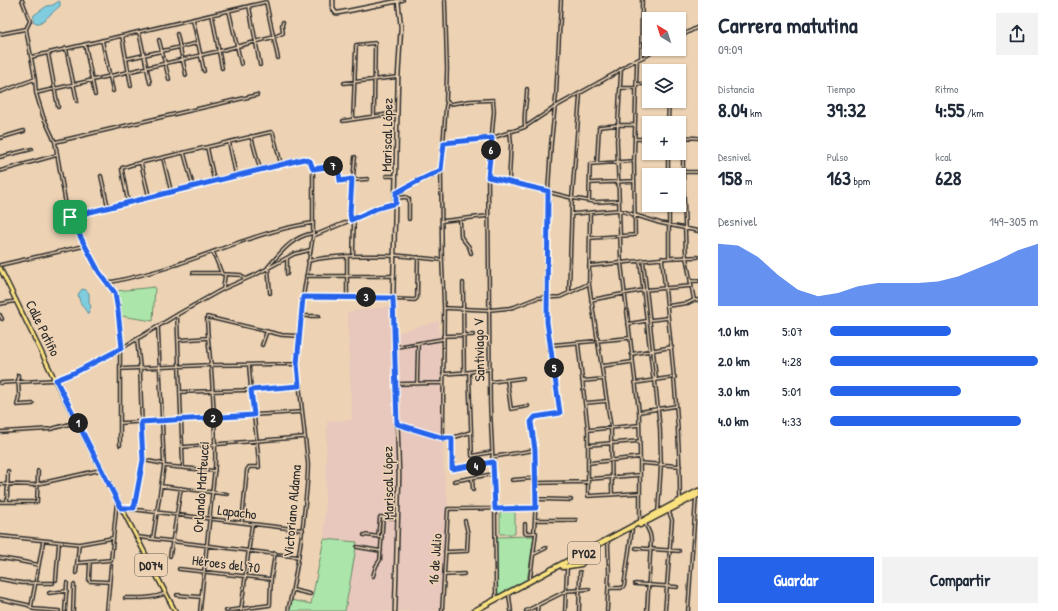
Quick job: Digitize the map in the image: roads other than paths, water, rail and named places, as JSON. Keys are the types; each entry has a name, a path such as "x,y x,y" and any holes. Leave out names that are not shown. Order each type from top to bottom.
{"highway":[{"name":"PY02","path":"480,611 565,567 581,556 698,491"},
{"name":"PY02","path":"474,611 530,581 608,543 697,495"}],"main road":[{"name":"Calle Patiño","path":"0,267 77,422 175,611"}],"street":[{"path":"22,0 30,21 26,28 36,93 43,116 55,144 65,205 84,246 116,297 121,349 120,445"},
{"path":"333,0 333,9 336,13 403,0"},
{"path":"443,438 444,308 441,170 447,103 445,99 447,69 445,0"},
{"path":"530,581 536,533 534,533 536,508 535,450 531,425 535,417 560,413 547,326 546,298 548,191 555,107 561,0"},
{"path":"640,58 642,0"},
{"name":"Mariscal López","path":"396,611 399,475 393,298 397,176 398,77 401,28 398,1"},
{"path":"31,57 266,2 278,58"},
{"path":"248,6 260,65"},
{"path":"229,11 241,64"},
{"path":"212,15 222,68"},
{"path":"193,20 204,71"},
{"path":"36,93 274,37 283,33 283,22"},
{"path":"686,33 698,27"},
{"path":"0,34 26,28"},
{"path":"139,32 150,83"},
{"path":"177,34 186,75"},
{"path":"122,36 131,86"},
{"path":"102,40 113,91"},
{"path":"159,40 169,79"},
{"path":"126,59 198,43"},
{"path":"353,119 356,45 375,43 374,116"},
{"path":"85,44 95,96"},
{"path":"66,48 77,102"},
{"path":"48,53 58,107"},
{"path":"444,143 492,138 525,127 555,107 644,56"},
{"path":"590,238 635,235 634,161 636,60"},
{"path":"621,70 618,125 618,200 624,294 639,412 640,523"},
{"path":"344,83 398,77"},
{"path":"0,92 35,79"},
{"path":"636,84 642,84"},
{"path":"620,88 635,88"},
{"path":"525,127 524,121 527,89"},
{"path":"569,292 572,198 580,94"},
{"path":"55,144 56,142 257,95"},
{"name":"Santiviago V","path":"447,103 493,100 494,119 488,177 490,382 495,509 496,599"},
{"path":"342,121 398,113"},
{"path":"597,163 599,127 635,125"},
{"path":"0,138 24,131"},
{"path":"509,182 511,143 510,131"},
{"path":"128,202 122,168 141,163 269,132 273,133 281,164"},
{"path":"492,132 499,135"},
{"path":"251,136 260,169"},
{"path":"686,137 698,138"},
{"path":"635,139 642,139"},
{"path":"229,142 236,175"},
{"path":"207,147 214,180"},
{"path":"0,157 32,149"},
{"path":"184,153 193,186"},
{"path":"0,171 57,155"},
{"path":"351,220 352,179 355,157"},
{"path":"162,158 171,191"},
{"path":"70,217 214,180 304,159 310,161 313,169 333,166 339,174 340,181 368,179"},
{"path":"589,201 590,164 634,161"},
{"path":"141,163 149,197"},
{"name":"Victoriano Aldama","path":"288,611 303,530 308,480 308,464 301,412 297,364 303,297 313,234 313,169"},
{"path":"396,193 441,170"},
{"path":"686,172 698,172"},
{"path":"101,176 108,207"},
{"path":"386,176 397,176"},
{"path":"488,177 572,198 589,201 618,200"},
{"path":"590,183 634,181"},
{"path":"396,198 406,197 409,199 409,219"},
{"path":"270,293 268,268 288,244 308,234 313,234 378,208 396,203"},
{"path":"572,214 590,214 619,210 635,216 698,231"},
{"path":"668,212 669,258"},
{"path":"684,212 686,257 694,300"},
{"path":"590,214 589,284 611,428 612,494"},
{"path":"442,221 489,216"},
{"path":"353,256 354,218"},
{"path":"460,220 461,237 469,247 471,253"},
{"path":"107,283 174,266 271,231 313,222"},
{"path":"0,267 84,246"},
{"path":"0,383 56,380 76,372 137,340 223,289 257,274 294,254 310,250"},
{"path":"212,252 221,273"},
{"path":"308,261 319,258 347,256 418,257 442,260"},
{"path":"347,256 347,297"},
{"path":"303,297 393,298 415,300 418,298 418,257"},
{"path":"589,266 662,258 698,257"},
{"path":"287,258 287,274"},
{"path":"662,258 672,347 678,422 680,501"},
{"path":"642,260 648,321 656,377 661,465 658,513"},
{"path":"193,273 241,275 244,279"},
{"path":"223,289 225,274"},
{"path":"306,276 394,276"},
{"path":"690,281 698,281"},
{"path":"463,283 464,373"},
{"path":"444,308 489,310 514,307 534,299 560,298 569,292 589,284"},
{"path":"591,300 645,290 691,286"},
{"path":"0,304 17,300"},
{"path":"667,306 698,300"},
{"path":"0,315 2,319"},
{"path":"177,315 183,468"},
{"path":"301,316 319,316"},
{"name":"Orlando Matteucci","path":"200,611 215,471 216,444 207,338 208,317 267,332"},
{"path":"628,324 668,318"},
{"path":"153,538 164,465 158,327"},
{"path":"262,345 267,332 299,336"},
{"path":"443,336 473,335"},
{"path":"178,340 207,338"},
{"path":"551,346 629,338"},
{"path":"394,347 443,339"},
{"path":"134,508 143,460 140,368 137,340"},
{"path":"417,384 418,343"},
{"path":"578,343 588,430 588,496 640,492"},
{"path":"631,354 672,347"},
{"path":"602,366 632,362"},
{"path":"120,369 210,365 297,364"},
{"path":"242,522 247,470 249,467 259,467 258,442 249,365"},
{"path":"443,374 464,373 490,369"},
{"path":"469,372 472,456 492,452"},
{"path":"18,375 19,396 17,406 33,404"},
{"path":"635,383 674,377"},
{"path":"490,382 523,378"},
{"path":"582,381 604,379"},
{"path":"507,380 511,409 528,406"},
{"path":"396,384 443,383"},
{"path":"180,392 251,390 299,386"},
{"path":"585,402 607,401"},
{"path":"639,412 676,406"},
{"path":"120,423 301,412"},
{"path":"0,432 56,429 77,422"},
{"path":"397,424 443,438 452,438 471,432"},
{"path":"588,430 639,425"},
{"path":"183,447 304,437"},
{"path":"452,438 452,469 493,462"},
{"path":"588,446 640,441"},
{"path":"492,457 535,450"},
{"path":"588,463 640,458"},
{"path":"143,460 183,468 215,471"},
{"path":"640,463 680,466"},
{"path":"0,484 33,485 102,469"},
{"path":"7,502 8,471"},
{"path":"0,502 38,502 38,471"},
{"path":"454,481 494,474"},
{"path":"588,479 640,475"},
{"path":"472,478 473,490"},
{"path":"512,480 535,478"},
{"path":"536,483 588,482"},
{"path":"161,486 227,494"},
{"path":"170,556 181,488"},
{"path":"688,611 697,495"},
{"path":"77,563 111,560 117,499"},
{"path":"536,499 571,500"},
{"name":"Lapacho","path":"121,508 134,508 303,530"},
{"path":"495,509 536,508"},
{"name":"16 de Julio","path":"442,611 448,509 495,509"},
{"path":"665,611 672,520 671,515 667,511"},
{"path":"383,517 399,518"},
{"path":"378,537 380,518 383,517"},
{"path":"374,576 376,566 380,560 383,517"},
{"path":"535,520 576,520"},
{"path":"445,552 467,551 468,534 466,521"},
{"path":"645,523 650,534 651,549 647,611"},
{"path":"241,610 252,524"},
{"path":"525,524 525,533 534,533"},
{"path":"608,588 621,588 624,586 632,530"},
{"path":"364,535 382,537"},
{"path":"0,536 79,544 113,538"},
{"path":"136,537 173,540 298,557"},
{"path":"43,541 31,607 32,610 59,611"},
{"path":"56,580 59,542"},
{"path":"607,611 609,572 608,543"},
{"path":"76,572 79,544"},
{"path":"358,547 381,551"},
{"path":"534,554 546,548"},
{"path":"636,548 679,551"},
{"path":"226,611 270,605 270,580 275,553"},
{"path":"0,558 39,565"},
{"path":"90,562 89,581 109,582"},
{"path":"107,611 111,565"},
{"path":"565,567 565,611"},
{"name":"Héroes del 70","path":"179,568 270,580"},
{"path":"579,611 580,572"},
{"path":"444,576 464,574"},
{"path":"0,579 22,583 53,584"},
{"path":"65,611 67,583"},
{"path":"635,584 677,587"},
{"path":"74,585 74,611"},
{"path":"526,611 566,592 589,589"},
{"path":"293,590 310,594"},
{"path":"49,593 67,591"},
{"path":"125,598 150,598 166,593"},
{"path":"177,595 202,597"},
{"path":"510,595 511,611"},
{"path":"0,599 31,607"},
{"path":"537,611 538,605"}],"water":[{"path":"59,1 60,6 41,22 36,23 33,21 34,15 47,6 53,5"},
{"path":"82,289 89,293 89,303 91,306 88,314 80,302 78,295"}]}
